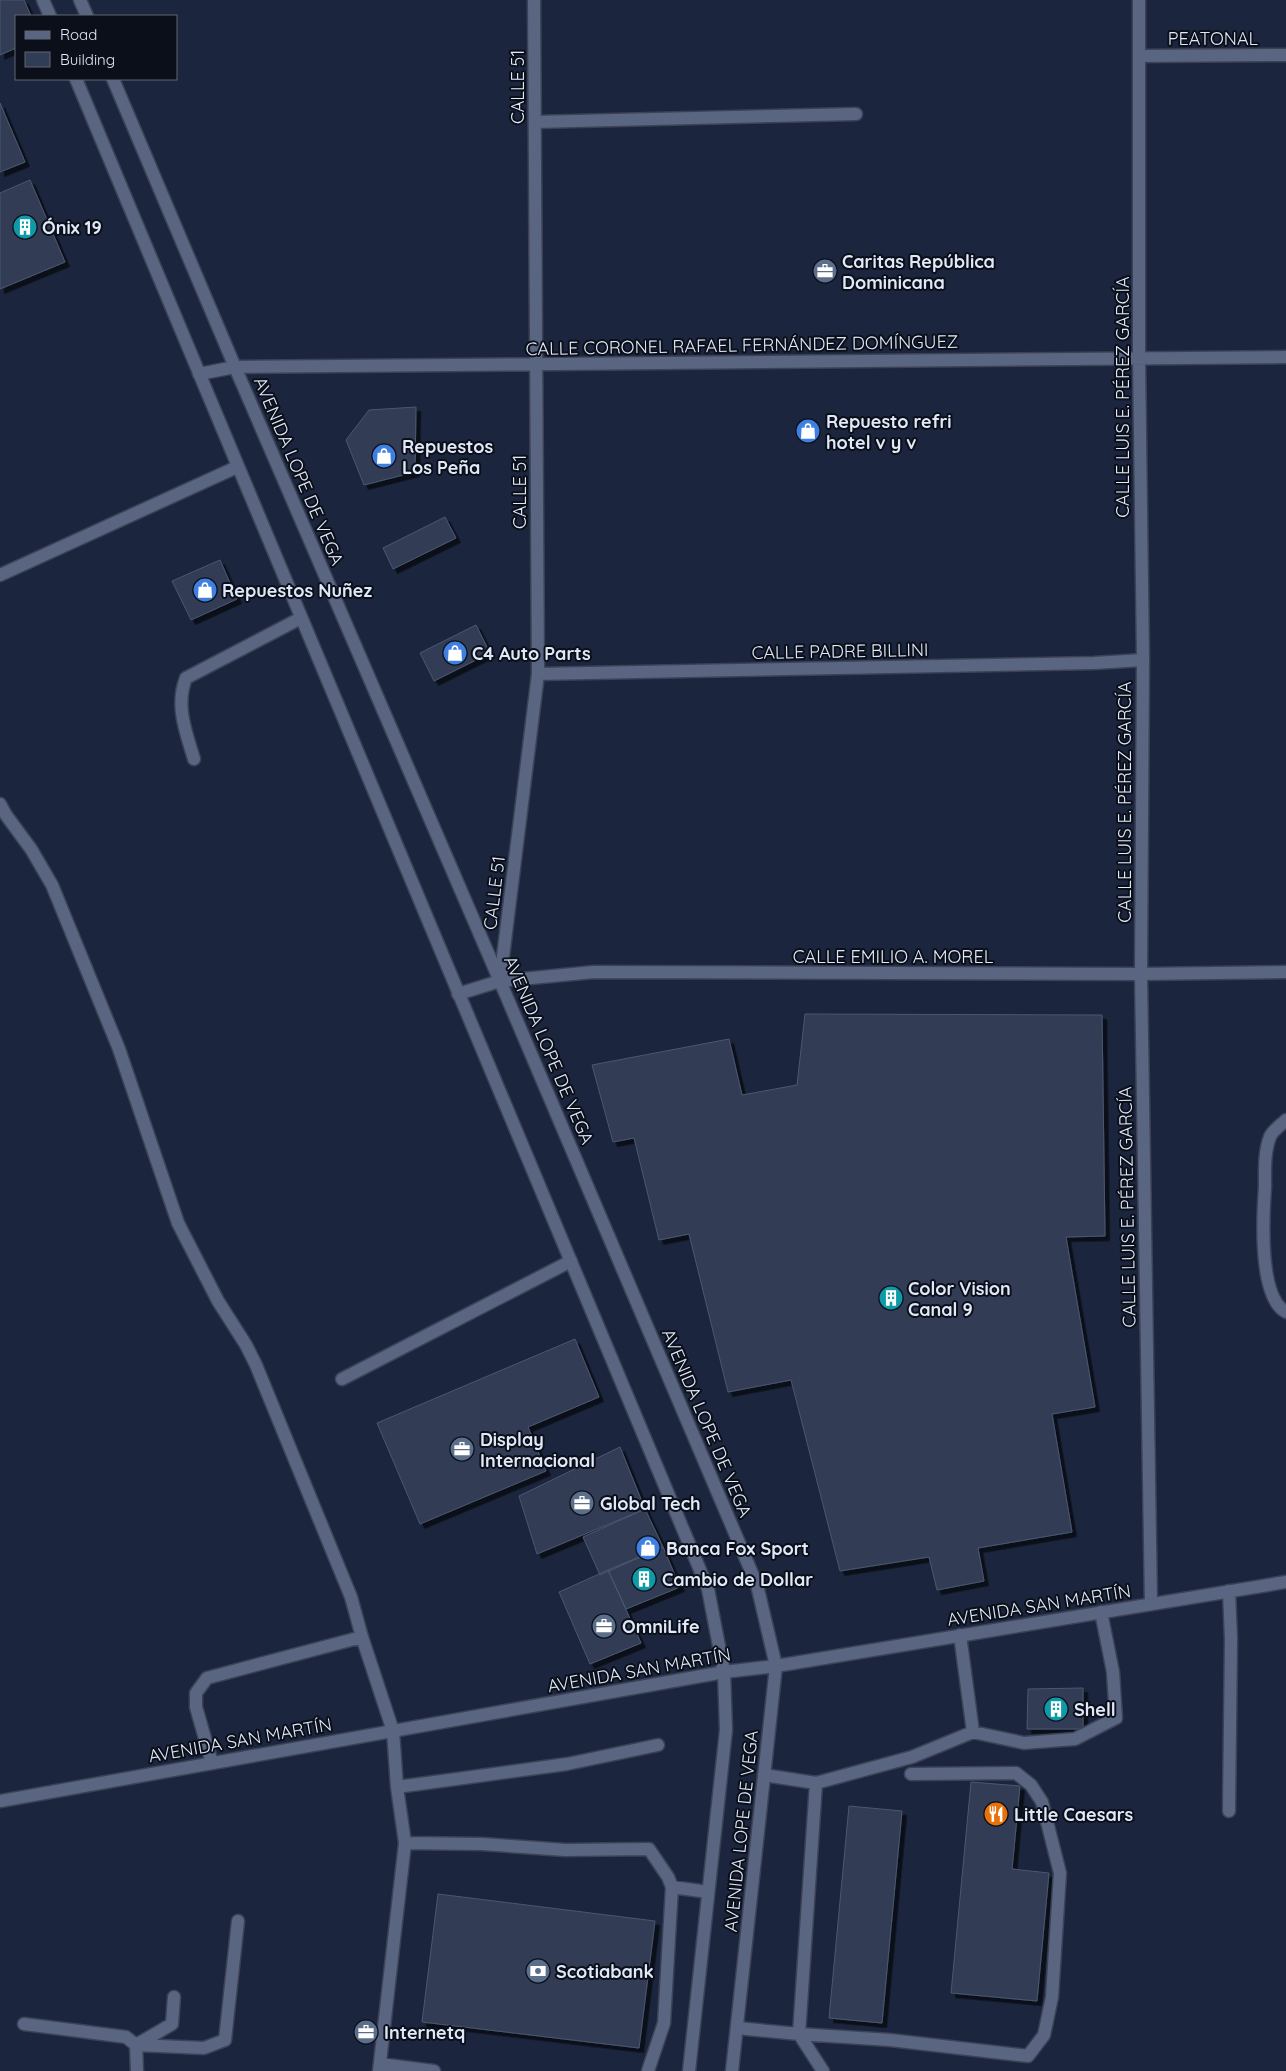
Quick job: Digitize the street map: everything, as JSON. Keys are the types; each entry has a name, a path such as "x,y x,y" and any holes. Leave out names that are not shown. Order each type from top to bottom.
{"street":[{"path":"43,0 50,15"},
{"path":"80,0 87,15"},
{"name":"CALLE 51","path":"500,980 538,674 534,0"},
{"name":"CALLE LUIS E. PÉREZ GARCÍA","path":"1139,0 1139,358 1143,660 1141,974 1151,1604"},
{"name":"PEATONAL","path":"1139,56 1286,55"},
{"name":"AVENIDA LOPE DE VEGA","path":"76,80 708,1589 724,1672 726,1730 689,2071"},
{"name":"AVENIDA LOPE DE VEGA","path":"113,80 235,367 500,980 757,1585 776,1666 732,2071"},
{"path":"535,122 856,114"},
{"name":"CALLE CORONEL RAFAEL FERNÁNDEZ DOMÍNGUEZ","path":"199,374 235,367 1286,357"},
{"path":"0,575 237,467"},
{"path":"194,760 181,714 181,692 186,678 302,618"},
{"name":"CALLE PADRE BILLINI","path":"538,674 1074,664 1143,660"},
{"path":"0,804 52,884 119,1049 178,1223 218,1301 246,1345 256,1365 351,1597 362,1637 393,1730 397,1787 405,1843 380,2067 434,2071"},
{"name":"CALLE EMILIO A. MOREL","path":"458,994 500,980 594,972 1141,974 1286,972"},
{"path":"1286,1120 1270,1135 1266,1158 1262,1238 1266,1267 1274,1299 1280,1309 1286,1312"},
{"path":"342,1379 571,1261"},
{"name":"AVENIDA SAN MARTÍN","path":"0,1800 724,1672 776,1666 1286,1582"},
{"path":"1229,1591 1231,1699 1229,1811"},
{"path":"764,1776 816,1783 912,1757 973,1732 1024,1743 1075,1739 1116,1718 1113,1672 1101,1612"},
{"path":"960,1635 973,1732"},
{"path":"212,1763 196,1707 196,1692 207,1678 362,1637"},
{"path":"397,1787 567,1764 658,1745"},
{"path":"737,2028 890,2040 1028,2056 1044,2035 1052,1997 1060,1873 1042,1802 1031,1785 1016,1773 911,1774"},
{"path":"816,1783 799,2034 823,2071"},
{"path":"405,1843 482,1844 565,1850 649,1849 668,1876 672,1888 664,2023 648,2071"},
{"path":"672,1888 708,1892"},
{"path":"24,2024 126,2037 136,2045 204,2048 225,2040 238,1920"},
{"path":"136,2045 172,2024 174,1997"},
{"path":"136,2045 137,2071"}],"building":[{"path":"0,0 24,0 31,15 15,15 15,48 0,55"},
{"path":"0,103 25,162 0,172"},
{"name":"Ónix 19","path":"30,180 65,262 0,289 0,193"},
{"name":"Repuestos Los Peña","path":"416,407 415,472 364,485 346,440 369,410"},
{"path":"445,517 456,538 393,569 383,548"},
{"name":"Repuestos Nuñez","path":"220,560 237,599 191,620 172,581"},
{"name":"C4 Auto Parts","path":"476,625 490,653 434,681 420,653"},
{"name":"Color Vision Canal 9","path":"805,1014 1102,1015 1105,1236 1066,1237 1095,1407 1052,1414 1072,1532 978,1548 984,1581 937,1590 929,1557 840,1571 791,1380 728,1392 689,1234 659,1240 634,1138 613,1142 592,1065 729,1039 742,1095 797,1085"},
{"name":"Display Internacional","path":"575,1339 599,1397 528,1427 546,1471 420,1524 377,1423"},
{"name":"Global Tech","path":"620,1447 645,1509 537,1554 519,1496"},
{"path":"645,1509 663,1547 600,1575 583,1537"},
{"name":"Cambio de Dollar","path":"663,1547 680,1587 626,1609 608,1570"},
{"name":"OmniLife","path":"608,1570 641,1643 590,1664 559,1592"},
{"name":"Shell","path":"1083,1688 1083,1729 1027,1729 1028,1689"},
{"path":"971,1782 1020,1786 1012,1869 1049,1873 1037,2001 951,1993"},
{"path":"849,1806 902,1811 882,2023 829,2018"},
{"name":"Scotiabank","path":"438,1894 655,1921 639,2048 422,2022"}],"place":[{"name":"Ónix 19","path":"25,227"},
{"name":"Caritas República Dominicana","path":"825,271"},
{"name":"Repuesto refri hotel v y v","path":"808,431"},
{"name":"Repuestos Los Peña","path":"384,456"},
{"name":"Repuestos Nuñez","path":"205,590"},
{"name":"C4 Auto Parts","path":"455,653"},
{"name":"Color Vision Canal 9","path":"891,1298"},
{"name":"Display Internacional","path":"462,1449"},
{"name":"Global Tech","path":"582,1503"},
{"name":"Banca Fox Sport","path":"648,1548"},
{"name":"Cambio de Dollar","path":"644,1579"},
{"name":"OmniLife","path":"604,1626"},
{"name":"Shell","path":"1056,1709"},
{"name":"Little Caesars","path":"996,1814"},
{"name":"Scotiabank","path":"538,1971"},
{"name":"Internetq","path":"366,2032"}]}
